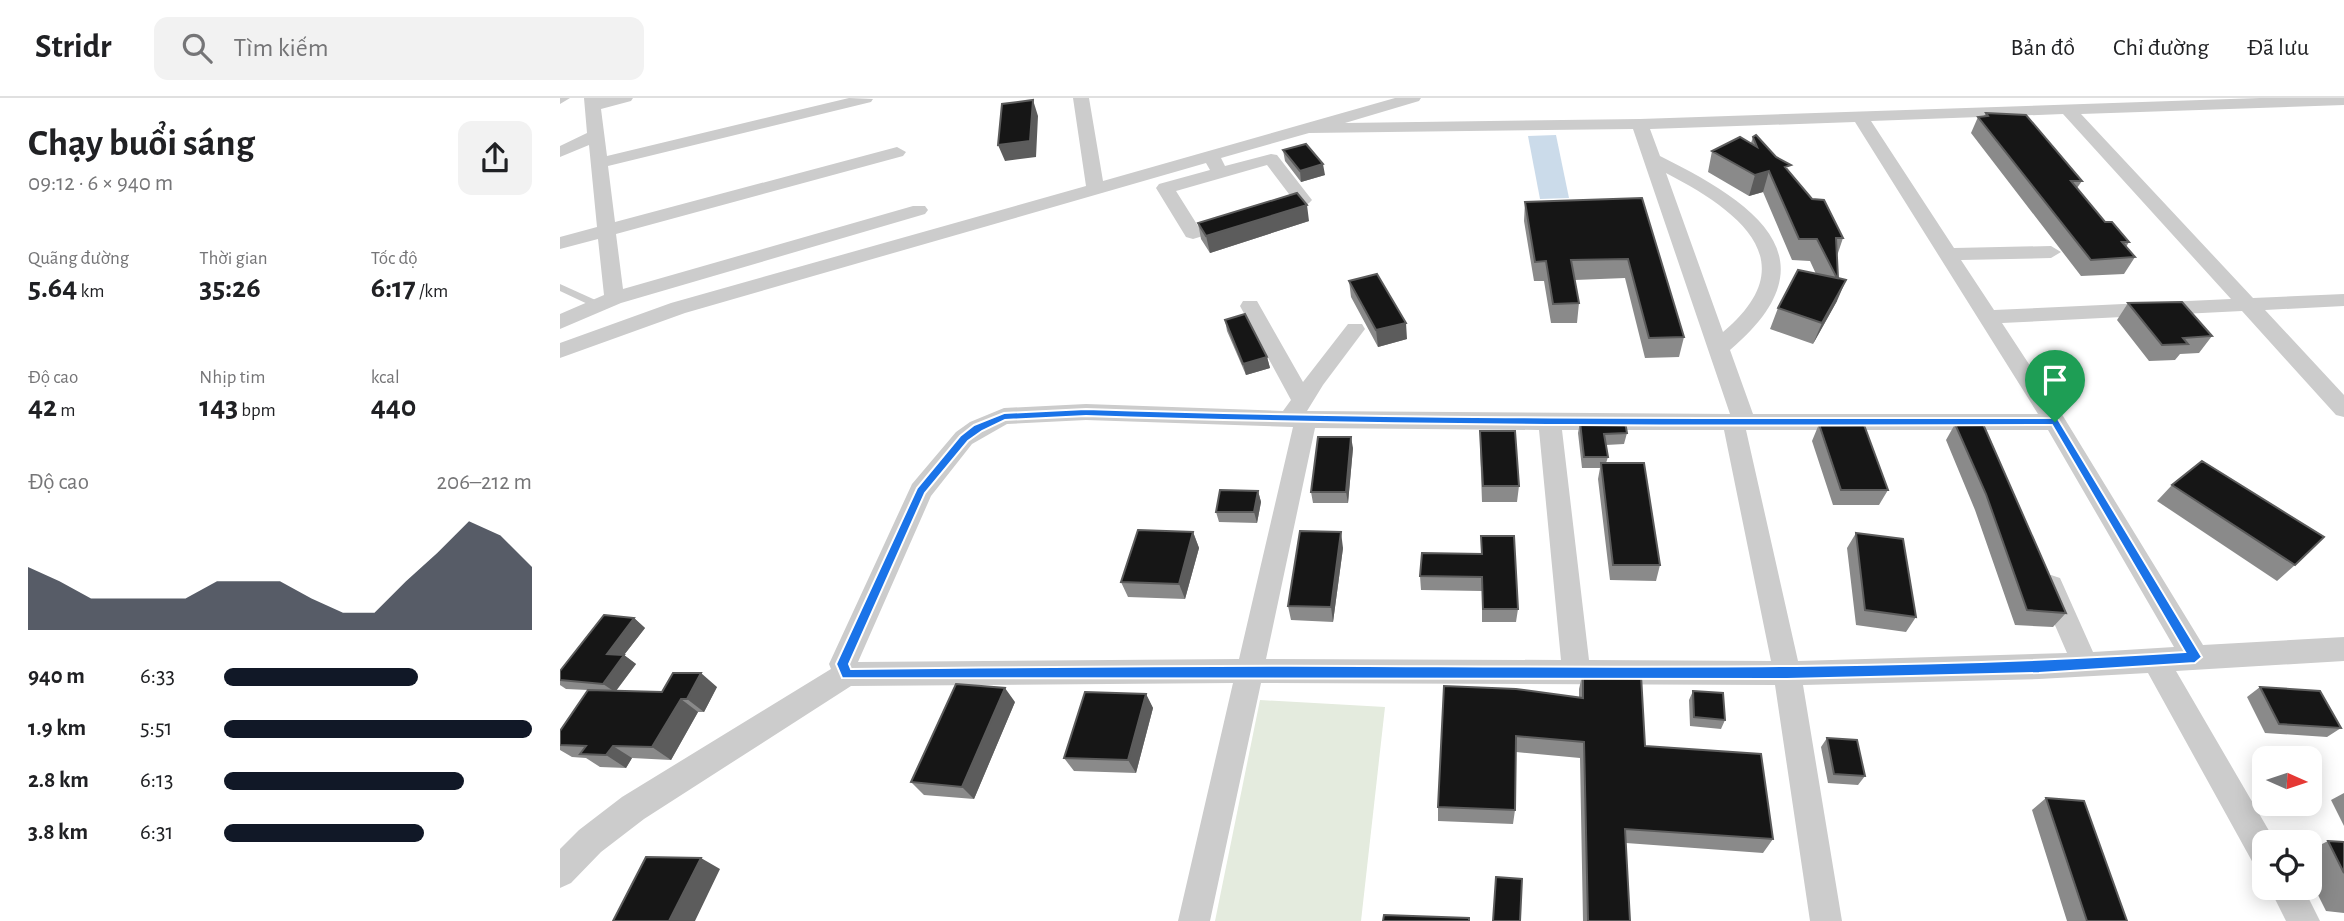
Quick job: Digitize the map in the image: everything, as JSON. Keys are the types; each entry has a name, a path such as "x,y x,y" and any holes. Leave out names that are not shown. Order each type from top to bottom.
{"street":[{"path":"606,302 608,229 592,102 625,98"},
{"path":"1081,98 1095,188"},
{"path":"601,163 865,99"},
{"path":"560,351 678,309 1405,99"},
{"path":"1309,128 1640,124 2344,100"},
{"path":"2068,110 2344,409"},
{"path":"1860,117 2055,422 2195,657"},
{"path":"1640,124 1718,348 1739,421 1787,673 1826,921"},
{"path":"560,152 598,134"},
{"path":"560,243 897,152"},
{"path":"1210,155 1220,173"},
{"path":"1242,219 1193,233 1165,188 1270,159 1303,200 1266,211"},
{"path":"1652,159 1727,200 1758,229 1767,246 1770,278 1765,297 1743,326 1718,348"},
{"path":"560,322 606,302 919,209"},
{"path":"1947,254 2050,252"},
{"path":"1988,317 2344,300"},
{"path":"1250,306 1300,413"},
{"path":"1195,921 1248,671 1256,652 1300,413 1355,329"},
{"path":"847,674 843,664 921,491 950,454 978,428 1004,416 1052,413 1300,413 1550,422 2055,422"},
{"path":"1980,421 1991,447"},
{"path":"1550,422 1576,672"},
{"path":"2041,562 2085,664"},
{"path":"560,872 590,841 634,808 847,674 1248,671 1787,673 2085,664 2344,649"},
{"path":"2155,660 2252,831"},
{"path":"2292,900 2304,921"}],"lane":[{"path":"560,287 606,302"}],"shaded area":[{"path":"1260,700 1385,707 1361,921 1215,921"}],"water":[{"path":"1556,135 1569,198 1540,199 1528,136"}],"building":[{"path":"1033,100 1030,141 998,145 1002,104"},
{"path":"1986,113 2026,115 2082,181 2071,181 2105,222 2112,222 2129,242 2122,242 2135,257 2091,260 1978,117 1988,116"},
{"path":"1756,135 1776,157 1791,165 1785,167 1812,199 1824,200 1843,238 1836,238 1838,278 1846,280 1822,323 1778,308 1798,270 1837,278 1817,239 1799,239 1769,171 1755,175 1712,151 1740,137 1757,147 1753,137"},
{"path":"1306,144 1323,164 1300,171 1283,150"},
{"path":"1297,193 1307,205 1206,236 1198,223"},
{"path":"1642,198 1684,337 1649,338 1628,259 1571,260 1579,303 1553,304 1546,261 1535,262 1525,202"},
{"path":"1377,274 1406,323 1376,330 1349,281"},
{"path":"2182,302 2212,336 2183,338 2188,344 2162,345 2128,303"},
{"path":"1245,314 1267,357 1243,364 1225,320"},
{"path":"1580,422 1625,422 1627,433 1604,434 1608,457 1584,457"},
{"path":"1819,424 1864,425 1888,490 1841,490"},
{"path":"1955,424 1983,424 2066,613 2027,610 1986,494"},
{"path":"1480,431 1515,431 1519,486 1483,486"},
{"path":"1318,437 1351,437 1346,492 1311,492"},
{"path":"2202,461 2324,537 2295,565 2172,485"},
{"path":"1601,463 1644,463 1660,565 1613,565"},
{"path":"1220,490 1258,491 1254,512 1216,512"},
{"path":"1138,530 1193,532 1179,584 1121,582"},
{"path":"1300,531 1341,532 1331,607 1288,606"},
{"path":"1856,533 1903,539 1916,617 1865,610"},
{"path":"1481,536 1514,536 1518,609 1483,609 1482,577 1420,576 1422,553 1482,554"},
{"path":"604,615 634,618 607,654 624,655 603,684 560,680 560,671"},
{"path":"1583,672 1641,675 1645,746 1761,754 1773,839 1625,829 1630,921 1588,921 1584,742 1516,736 1515,810 1438,807 1444,686 1516,689 1583,698"},
{"path":"673,673 701,673 687,699 681,699 652,747 613,746 606,755 580,754 586,746 560,745 560,731 588,690 662,692"},
{"path":"956,684 1005,688 962,787 911,782"},
{"path":"2260,687 2320,691 2341,728 2279,724"},
{"path":"1693,691 1723,693 1725,720 1694,717"},
{"path":"1085,692 1146,694 1128,760 1064,758"},
{"path":"1827,738 1857,740 1865,776 1834,774"},
{"path":"2046,798 2084,801 2127,921 2087,921"},
{"path":"2328,841 2344,842 2344,873"},
{"path":"646,857 701,858 669,921 613,921"},
{"path":"1496,877 1522,879 1520,921 1493,921"},
{"path":"1384,915 1469,918 1469,921 1383,921"}],"route":[{"path":"1086,412 1274,419 1550,422 2055,422 2195,657 2039,667 1787,673 1248,671 847,674 843,664 921,491 964,438 1004,416 1086,412"}]}
